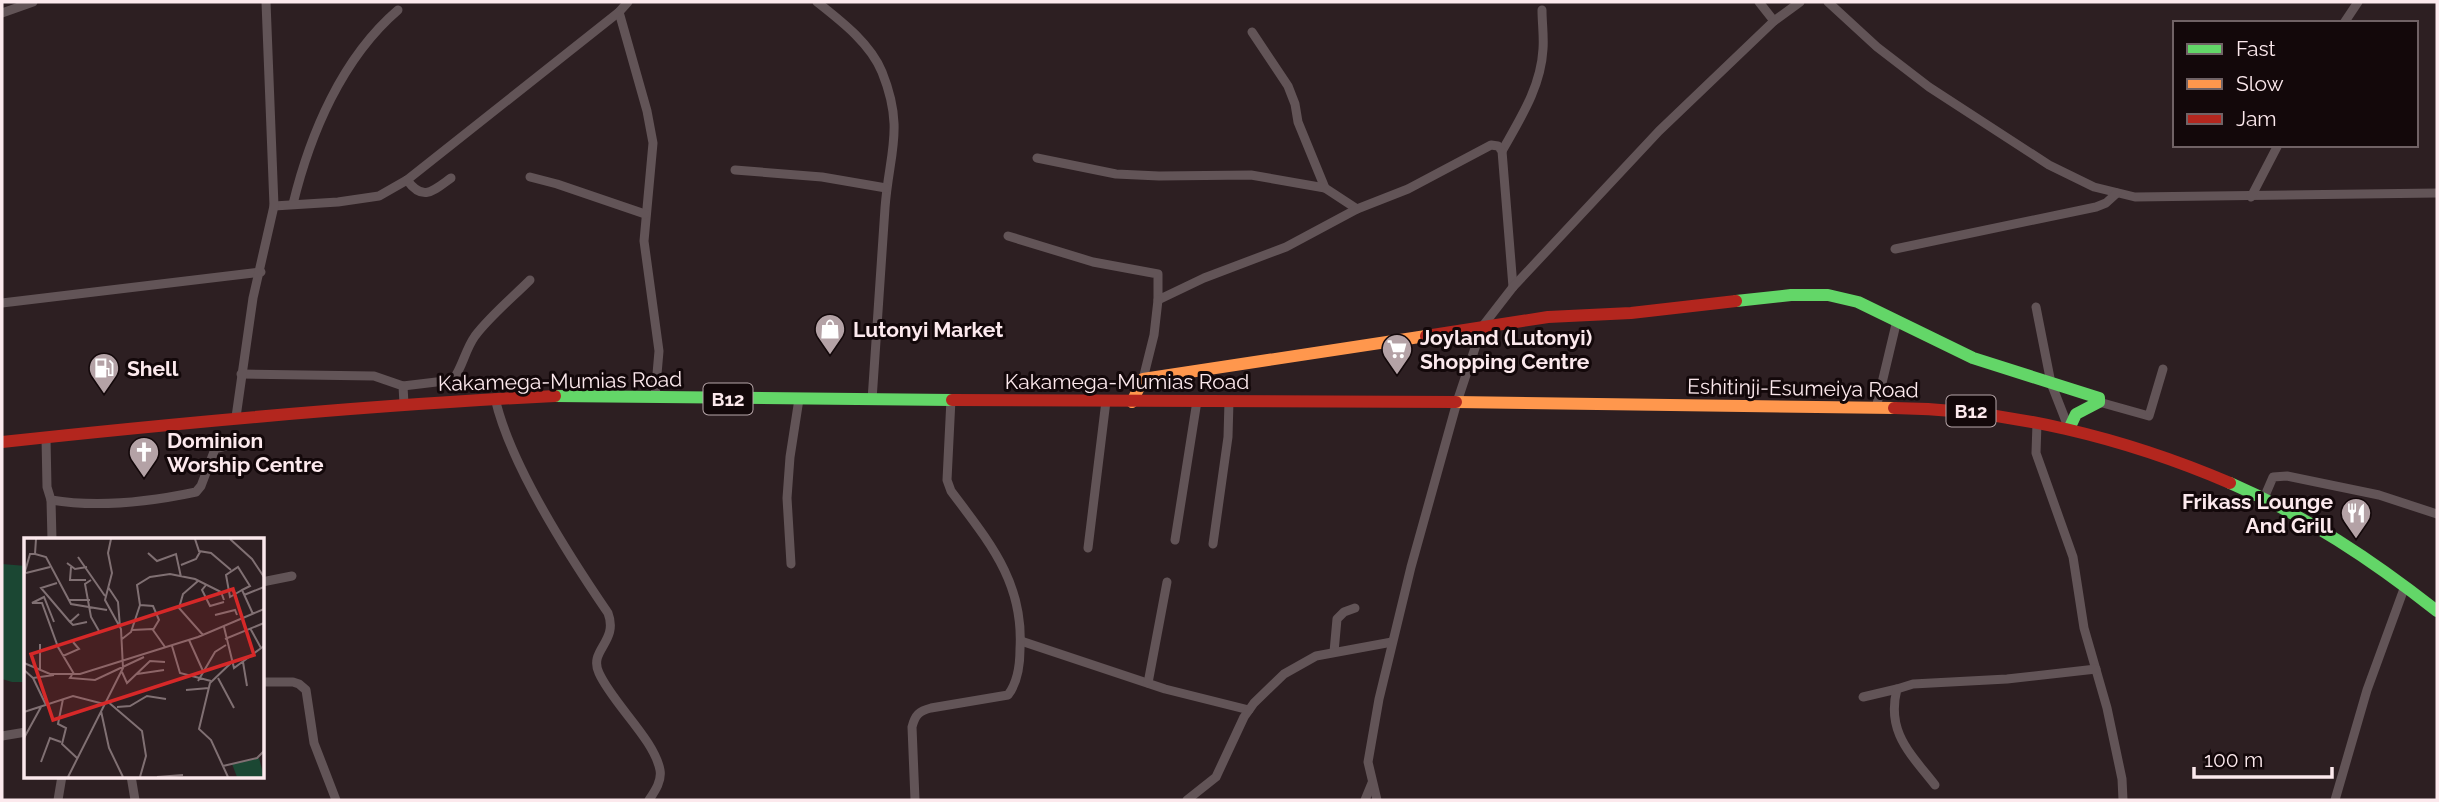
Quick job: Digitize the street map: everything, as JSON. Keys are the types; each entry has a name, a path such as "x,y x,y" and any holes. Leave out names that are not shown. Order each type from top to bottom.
{"main road":[{"path":"1132,401 1143,379 1482,327 1548,317 1631,313 1791,295 1828,295 1858,302 1973,358 2097,396 2099,402 2088,406 2072,418 2069,429"},
{"name":"Kakamega-Mumias Road","path":"2,442 236,417 555,396 1457,402"},
{"name":"Eshitinji-Esumeiya Road","path":"1457,402 1972,411 2069,429 2170,459 2264,498 2313,523 2406,584 2437,611"}],"street":[{"path":"2,13 10,6 33,2"},
{"path":"236,417 253,298 274,206 266,2"},
{"path":"274,206 379,196 407,180 619,12 628,2"},
{"path":"817,2 862,42 881,70 894,109 896,136 886,188 872,400"},
{"path":"1759,2 1774,21"},
{"path":"1377,800 1371,783 1368,757 1392,642 1457,402 1482,327 1513,287 1659,131 1774,21 1800,2"},
{"path":"1828,2 1877,47 1929,88 2049,165 2094,187 2135,197 2437,193"},
{"path":"2345,21 2358,2"},
{"path":"293,204 302,169 346,72 384,22 398,10"},
{"path":"1513,287 1502,151 1530,101 1540,75 1544,48 1542,10"},
{"path":"619,12 647,111 653,143 645,214 644,255 659,351 655,397"},
{"path":"1252,32 1288,86 1298,122 1325,188"},
{"path":"1158,300 1204,278 1286,247 1357,209 1408,189 1485,146 1498,146 1502,151"},
{"path":"2251,197 2277,147"},
{"path":"1037,158 1116,174 1251,175 1325,188 1357,209"},
{"path":"734,170 822,177 886,188"},
{"path":"530,177 645,214"},
{"path":"407,180 415,192 422,194 451,178"},
{"path":"1895,250 2096,207 2106,203 2117,192"},
{"path":"1008,236 1093,262 1158,274 1154,335 1143,379"},
{"path":"2,303 261,272"},
{"path":"241,373 374,376 403,386 453,380 462,367 465,352 475,335 530,280"},
{"path":"2036,307 2051,383 2069,429"},
{"path":"1876,408 1897,320"},
{"path":"2099,402 2149,416 2163,369"},
{"path":"403,386 404,404"},
{"path":"495,398 515,454 530,484 613,625 597,658 597,671 650,747 660,771 658,786 649,800"},
{"path":"791,564 787,498 799,399"},
{"path":"915,800 912,727 919,711 1008,695 1018,674 1021,641 1017,600 1003,563 951,492 947,480 951,399"},
{"path":"1088,548 1106,401"},
{"path":"1175,540 1197,401"},
{"path":"1213,544 1228,437 1229,401"},
{"path":"2037,423 2036,453 2073,557 2084,628 2107,708 2122,779 2123,800"},
{"path":"46,438 52,538"},
{"path":"51,500 88,503 149,501 196,492 201,486 215,449 254,439"},
{"path":"2264,498 2273,477 2287,476 2379,495 2437,514"},
{"path":"264,582 292,576"},
{"path":"1148,683 1167,582"},
{"path":"2335,800 2367,690 2406,584"},
{"path":"1334,652 1337,620 1344,612 1355,608"},
{"path":"1021,641 1148,683 1249,710"},
{"path":"1187,800 1216,777 1249,710 1265,691 1291,670 1315,656 1392,642"},
{"path":"1863,697 1913,684 2096,669"},
{"path":"264,682 299,684 306,690 314,743 336,800"},
{"path":"1898,689 1893,707 1895,724 1906,748 1935,785"},
{"path":"2,736 24,733"},
{"path":"58,800 62,778"},
{"path":"131,778 135,800"},
{"path":"1365,800 1371,783"}],"green space":[{"path":"2,564 24,566 24,682 2,679"}],"traffic: fast":[{"path":"1736,301 1791,295 1828,295 1858,302 1973,358 2099,398 2099,402 2076,414 2069,429"},
{"path":"555,396 952,400"},
{"path":"2230,483 2338,540 2437,611"}],"traffic: slow":[{"path":"1132,402 1143,379 1426,336"},
{"path":"1456,402 1894,408"}],"traffic: jam":[{"path":"1426,336 1548,317 1631,313 1736,301"},
{"path":"2,442 278,415 555,396"},
{"path":"952,400 1456,402"},
{"path":"1894,408 1980,414 2066,429 2149,452 2230,483"}],"place":[{"name":"Lutonyi Market","path":"830,356"},
{"name":"Joyland (Lutonyi) Shopping Centre","path":"1397,376"},
{"name":"Shell","path":"104,395"},
{"name":"Dominion Worship Centre","path":"144,479"},
{"name":"Frikass Lounge And Grill","path":"2356,540"}]}
